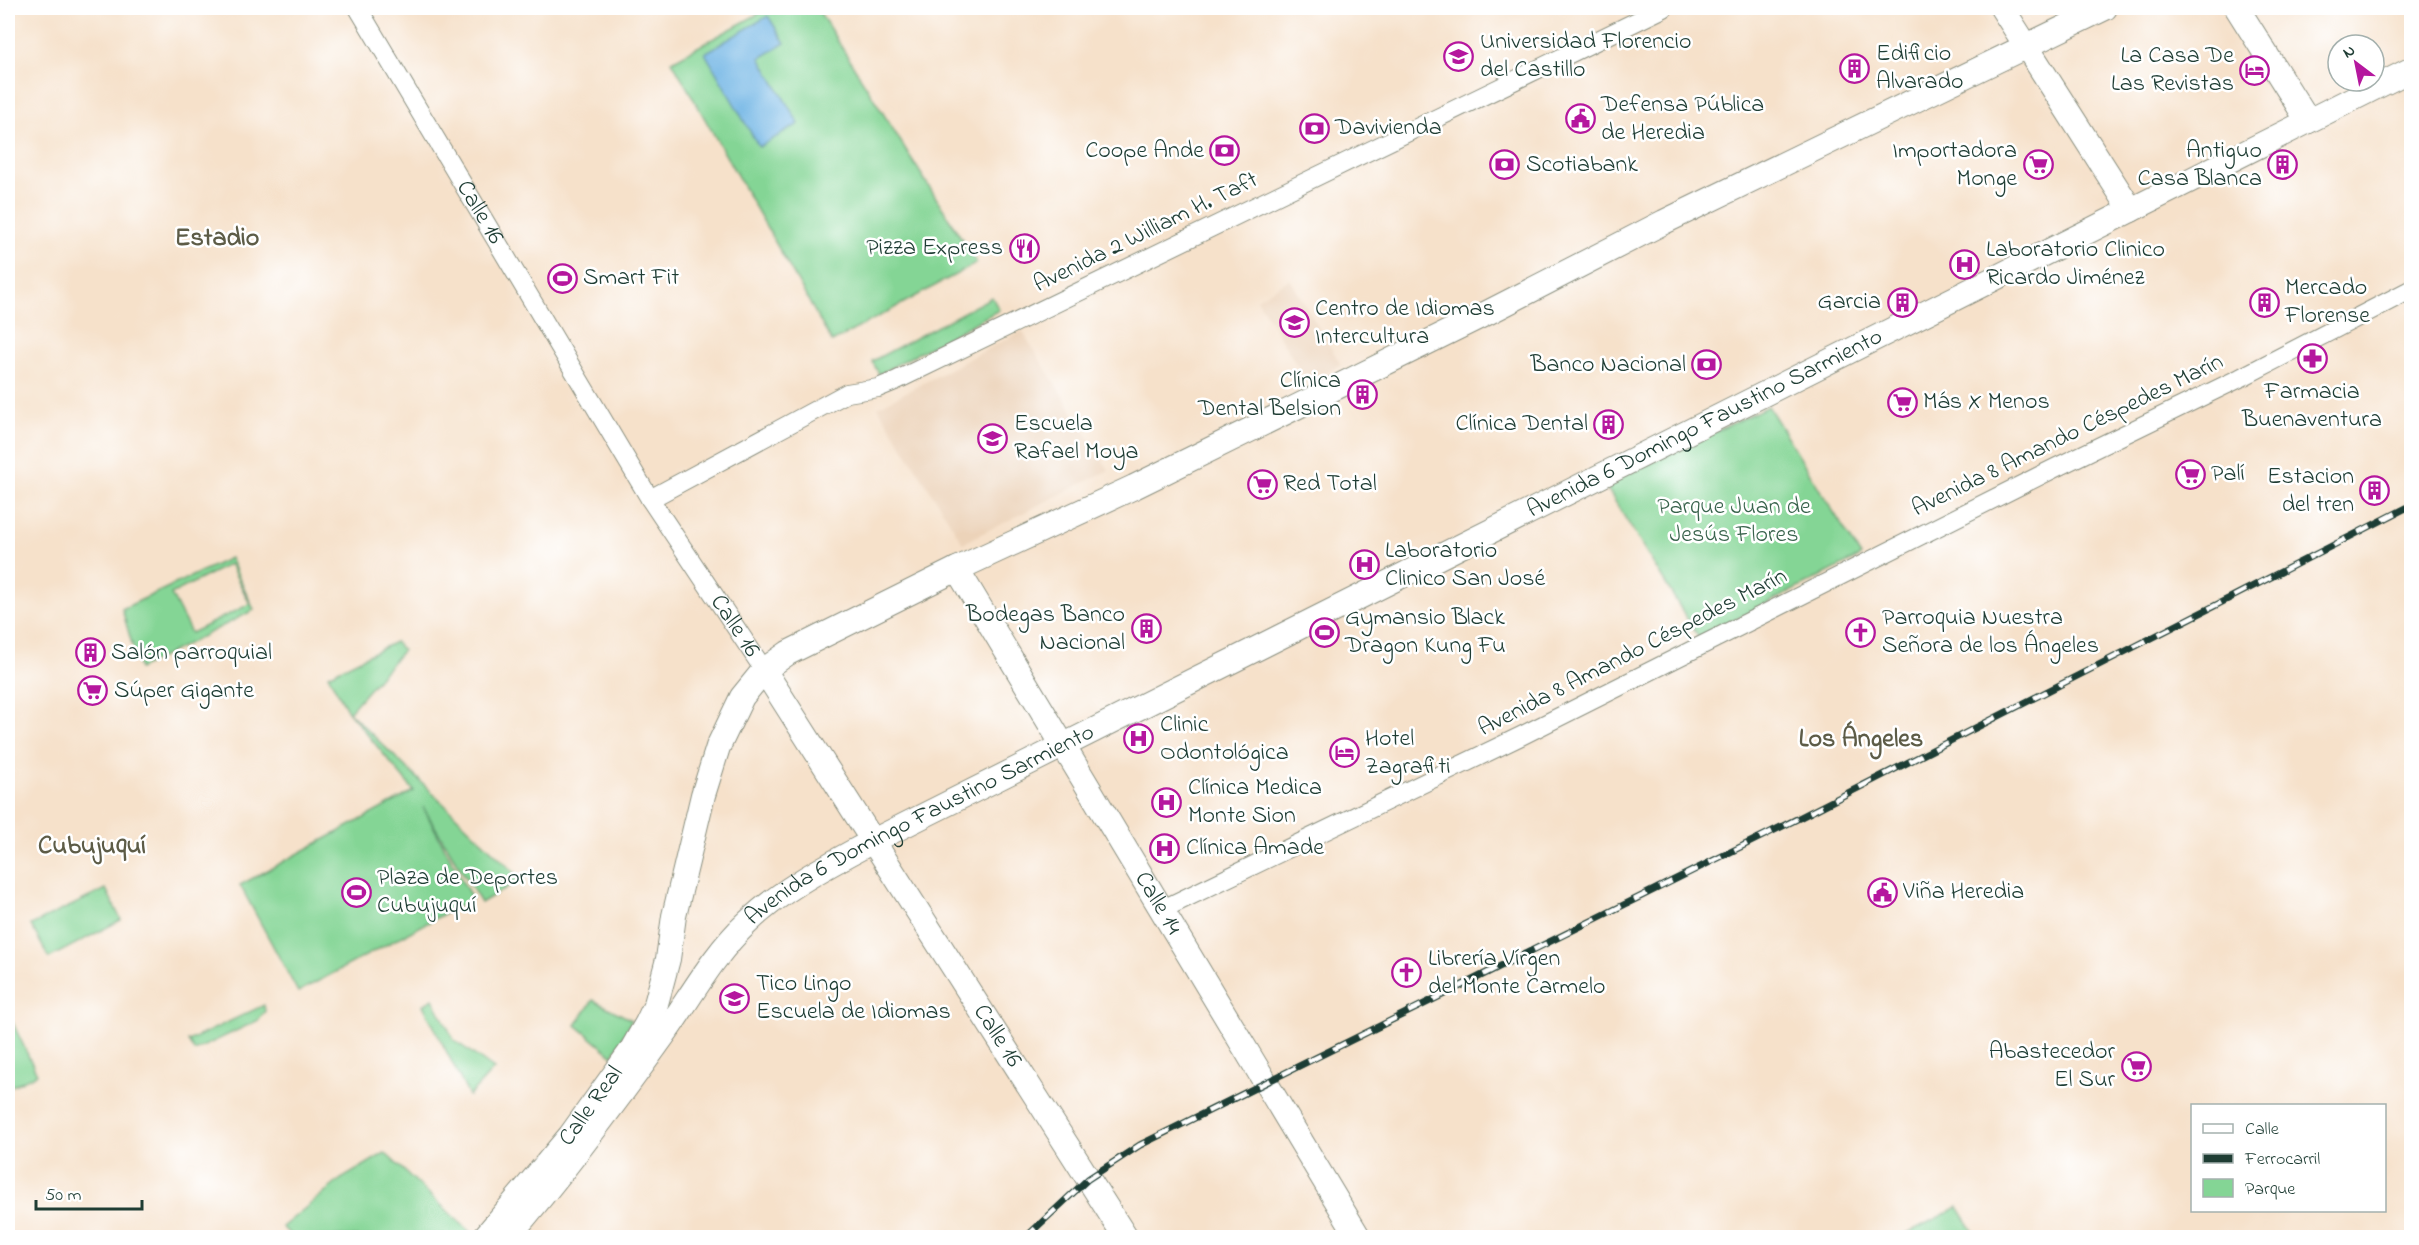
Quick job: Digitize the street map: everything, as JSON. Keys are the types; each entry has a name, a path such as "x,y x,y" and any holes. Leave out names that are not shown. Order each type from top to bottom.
{"main road":[{"path":"2002,8 2132,210"},
{"name":"Calle Real","path":"484,1238 570,1136 631,1051 656,1004 668,959 679,894 703,795 718,747 742,697 764,670 788,653 957,568 1134,487 1489,312 1664,222 2104,8"},
{"path":"2237,8 2308,121"},
{"name":"Avenida 6 Domingo Faustino Sarmiento","path":"702,975 748,921 779,896 873,841 1240,659 2412,69"},
{"name":"Calle 14","path":"957,568 1359,1238"},
{"name":"Calle 16","path":"764,670 1126,1238"},
{"path":"668,959 675,970 684,976 693,978 702,975"},
{"name":"Calle Real","path":"507,1238 588,1140 679,1014 702,975"},
{"path":"656,1004 671,1004 679,1014"}],"street":[{"name":"Calle 16","path":"358,8 650,499 764,670"},
{"name":"Avenida 2 William H. Taft","path":"650,499 848,393 878,388 896,381 1664,8"},
{"name":"Avenida 8 Amando Céspedes Marín","path":"1163,909 1521,736 2412,290"}],"shaded area":[{"name":"Centro de Idiomas Intercultura","path":"1290,279 1341,365 1311,383 1304,377 1257,299"},
{"name":"Escuela Rafael Moya","path":"1022,331 1109,470 963,543 878,407"}],"green space":[{"path":"769,8 817,8 977,263 832,342 672,61"},
{"path":"992,297 999,310 879,374 872,361"},
{"name":"Parque Juan de Jesús Flores","path":"1768,406 1861,556 1699,638 1605,485"},
{"path":"230,558 254,610 139,669 122,609","holes":["230,564 250,604 191,633 171,594"]},
{"name":"Plaza de Deportes Cubujuquí","path":"395,642 403,650 349,712 521,879 481,903 423,807 472,899 298,992 240,885 414,791 348,711 328,675"},
{"path":"106,889 121,920 49,958 31,925"},
{"path":"433,999 454,1040 494,1069 469,1096 423,1005"},
{"path":"593,1000 632,1020 613,1056 576,1025"},
{"path":"264,1005 265,1011 259,1020 194,1051 188,1041"},
{"path":"8,1013 37,1074 8,1088"},
{"path":"385,1153 470,1232 464,1237 293,1237 282,1227 341,1179"},
{"path":"1958,1207 1977,1237 1900,1237"}],"water":[{"path":"768,16 785,43 760,58 799,124 759,147 705,53"}],"railway":[{"path":"1025,1238 1088,1179 1140,1145 1801,817 2412,505"}],"place":[{"name":"Universidad Florencio del Castillo","path":"1459,56"},
{"name":"Edificio Alvarado","path":"1855,68"},
{"name":"La Casa De Las Revistas","path":"2255,70"},
{"name":"Defensa Pública de Heredia","path":"1580,119"},
{"name":"Davivienda","path":"1314,128"},
{"name":"Coope Ande","path":"1225,151"},
{"name":"Scotiabank","path":"1505,165"},
{"name":"Importadora Monge","path":"2038,165"},
{"name":"Antiguo Casa Blanca","path":"2283,165"},
{"name":"Pizza Express","path":"1024,248"},
{"name":"Laboratorio Clinico Ricardo Jiménez","path":"1965,264"},
{"name":"Smart Fit","path":"562,278"},
{"name":"Garcia","path":"1902,302"},
{"name":"Mercado Florense","path":"2264,302"},
{"name":"Centro de Idiomas Intercultura","path":"1294,323"},
{"name":"Farmacia Buenaventura","path":"2312,359"},
{"name":"Banco Nacional","path":"1707,365"},
{"name":"Clínica Dental Belsion","path":"1362,395"},
{"name":"Más X Menos","path":"1902,402"},
{"name":"Clínica Dental","path":"1609,424"},
{"name":"Escuela Rafael Moya","path":"993,438"},
{"name":"Palí","path":"2190,474"},
{"name":"Red Total","path":"1262,484"},
{"name":"Estacion del tren","path":"2375,491"},
{"name":"Laboratorio Clinico San José","path":"1364,565"},
{"name":"Bodegas Banco Nacional","path":"1146,629"},
{"name":"Gymansio Black Dragon Kung Fu","path":"1324,632"},
{"name":"Parroquia Nuestra Señora de los Ángeles","path":"1861,632"},
{"name":"Salón parroquial","path":"90,653"},
{"name":"Súper Gigante","path":"93,691"},
{"name":"Clinic Odontológica","path":"1139,739"},
{"name":"Hotel Zagrafiti","path":"1344,753"},
{"name":"Clínica Medica Monte Sion","path":"1167,802"},
{"name":"Clínica Amade","path":"1165,848"},
{"name":"Plaza de Deportes Cubujuquí","path":"356,892"},
{"name":"Viña Heredia","path":"1882,892"},
{"name":"Librería Vírgen del Monte Carmelo","path":"1407,973"},
{"name":"Tico Lingo Escuela de Idiomas","path":"735,998"},
{"name":"Abastecedor El Sur","path":"2136,1066"}],"district":[{"name":"Estadio","path":"217,239"},
{"name":"Los Ángeles","path":"1861,740"},
{"name":"Cubujuquí","path":"92,847"}]}
